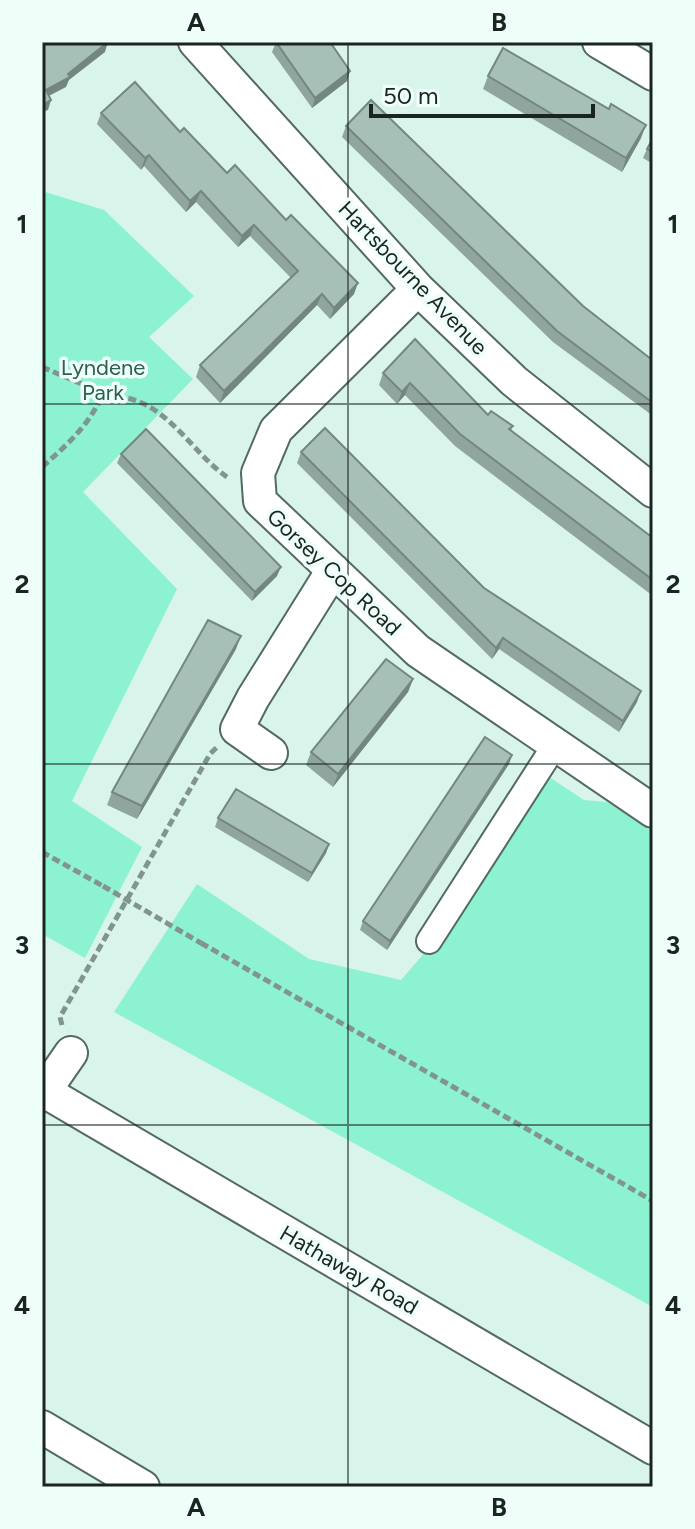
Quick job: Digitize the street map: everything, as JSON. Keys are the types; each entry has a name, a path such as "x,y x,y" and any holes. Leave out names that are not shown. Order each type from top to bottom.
{"street":[{"name":"Hartsbourne Avenue","path":"195,42 418,289 514,381 653,491"},
{"path":"599,42 653,74"},
{"name":"Gorsey Cop Road","path":"418,289 276,430 258,473 260,501 418,651 653,811"},
{"path":"271,753 237,729 333,570"},
{"path":"429,941 555,745"},
{"path":"43,1093 71,1053"},
{"name":"Hathaway Road","path":"43,1093 653,1448"},
{"path":"42,1427 143,1487"}],"path":[{"path":"42,367 82,384 100,400 128,398 156,409 214,468 260,501"},
{"path":"42,467 77,436 92,417 100,400"},
{"path":"71,1053 60,1017 210,754 237,729"},
{"path":"42,852 651,1198"}],"green space":[{"name":"Lyndene Park","path":"42,191 104,210 194,296 149,337 193,379 83,492 177,589 72,801 142,847 85,958 42,934"},
{"path":"543,773 584,800 607,802 653,832 653,1307 114,1012 197,884 309,959 401,980 432,944"}],"building":[{"path":"47,42 108,42 68,74 70,77 46,90 51,100 42,105 42,45"},
{"path":"276,42 330,42 350,71 315,98"},
{"path":"503,48 609,109 611,104 646,125 626,158 488,76"},
{"path":"135,82 180,132 184,128 227,173 235,165 286,220 291,215 358,283 334,308 322,294 224,391 200,365 298,271 254,225 242,236 201,191 190,201 149,155 145,158 101,113"},
{"path":"371,100 583,306 651,359 653,355 653,403 557,331 346,126"},
{"path":"653,138 653,152 647,149"},
{"path":"415,339 488,415 491,411 513,426 509,429 653,538 653,580 460,434 410,383 402,392 383,373"},
{"path":"325,428 484,588 641,691 623,721 503,638 496,648 301,452"},
{"path":"146,429 281,567 255,592 121,454"},
{"path":"208,620 241,636 142,806 112,792"},
{"path":"386,659 413,679 338,774 311,752"},
{"path":"485,737 512,755 390,941 363,921"},
{"path":"236,789 329,844 312,873 218,818"}]}
